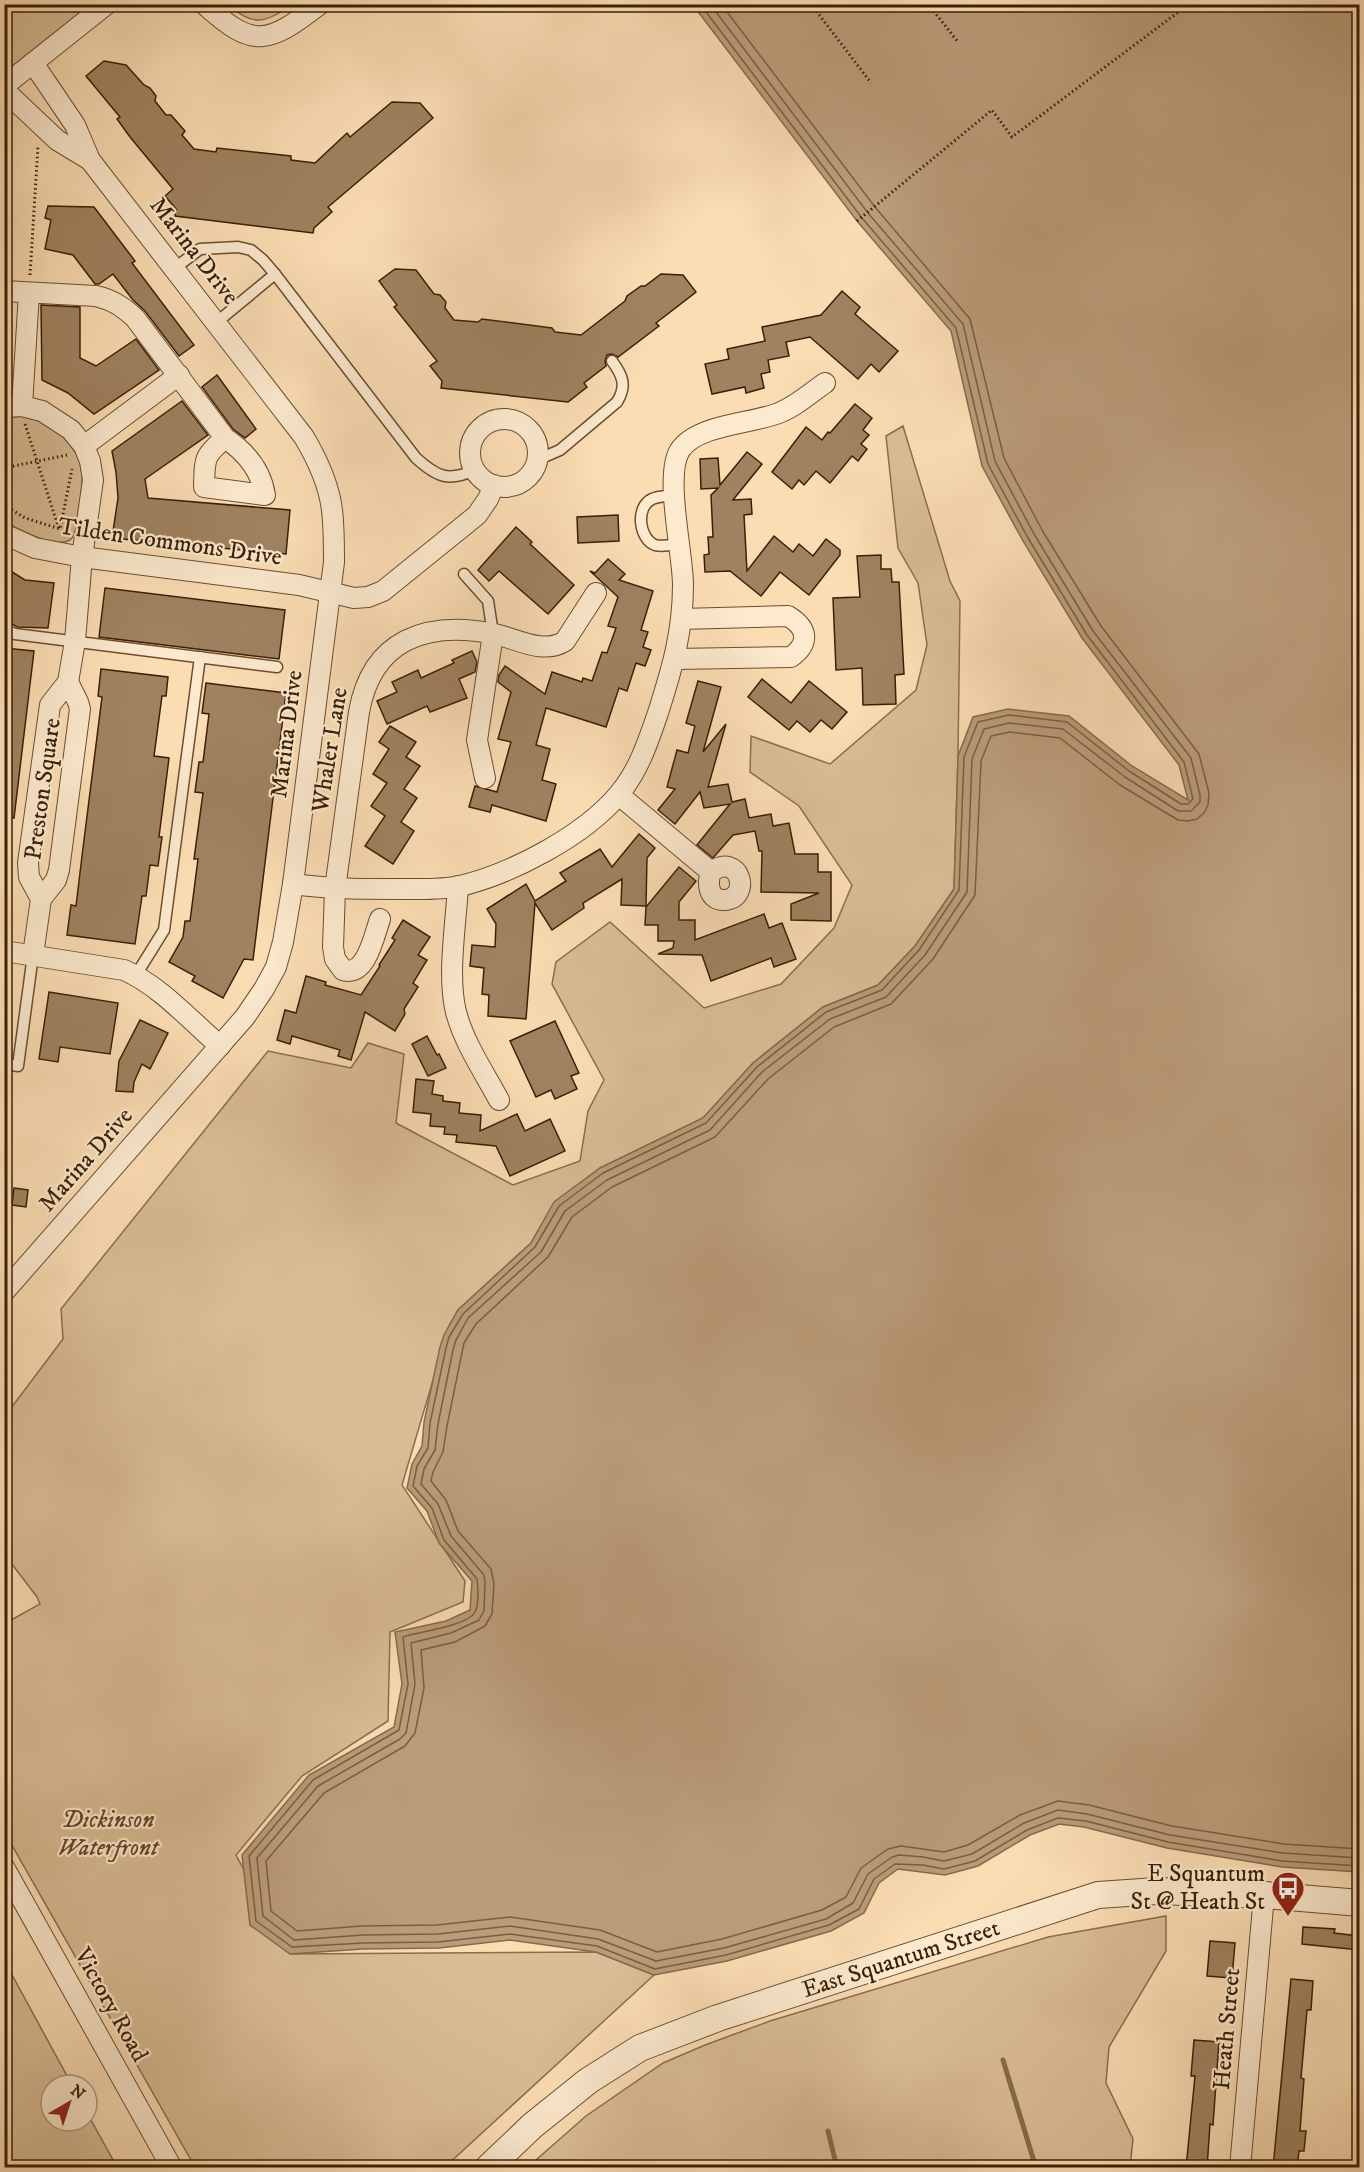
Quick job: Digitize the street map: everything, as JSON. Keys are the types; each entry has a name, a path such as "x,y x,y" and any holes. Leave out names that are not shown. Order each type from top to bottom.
{"street":[{"path":"4,88 107,4"},
{"path":"204,4 235,30 249,36 264,37 292,26 320,4"},
{"name":"Marina Drive","path":"4,1292 245,1017 276,967 283,942 293,884 334,562 332,510 326,483 304,437 90,160 75,125 33,63"},
{"name":"Marina Drive","path":"4,88 57,140 90,160"},
{"path":"4,291 96,297 109,299 123,307 135,318 225,438"},
{"path":"29,293 16,410 42,411 57,419 71,430 80,449 179,375"},
{"path":"293,884 335,890 420,890 458,886 493,875 534,857 595,817 619,795 645,751 675,659 683,583 675,495 674,467 678,453 687,441 702,433 777,414 795,405 825,383"},
{"path":"507,419 519,422 532,434 537,447 537,460 531,474 518,484 507,487 494,485 483,480 474,470 470,454 473,438 482,426 494,420 507,419"},
{"name":"Preston Square","path":"41,899 29,877 28,863 50,705 68,682 75,641 82,557 93,480 90,461 80,449"},
{"name":"Tilden Commons Drive","path":"4,534 35,548 82,557 298,585 354,598 368,597 383,591 477,514 488,499 494,485"},
{"name":"Whaler Lane","path":"380,920 363,964 353,971 343,970 334,959 335,890 360,704 373,670 391,649 414,636 444,630 493,634 550,648 565,641 596,593"},
{"path":"675,659 791,657 804,641 804,630 798,622 788,616 681,619"},
{"path":"485,778 477,740 493,634"},
{"name":"Preston Square","path":"33,955 41,899 56,880 59,870 80,709 68,682"},
{"path":"619,795 711,872"},
{"path":"458,886 453,980 455,1005 464,1034 499,1100"},
{"path":"4,951 124,970 136,975 220,1046"},
{"name":"Victory Road","path":"4,1867 172,2168"},
{"name":"East Squantum Street","path":"488,2168 532,2126 588,2081 640,2048 717,2018 1098,1895 1157,1890 1264,1895 1359,1903"},
{"name":"Heath Street","path":"1240,2168 1264,1895"}],"lane":[{"path":"175,268 200,249 238,247 251,250 276,274 416,458 438,475 450,478 474,470"},
{"path":"217,322 276,274"},
{"path":"537,460 560,450 617,402 623,392 624,382 621,372 612,361"},
{"path":"675,495 654,498 646,503 641,511 644,535 648,542 658,546 678,544"},
{"path":"464,574 488,601 493,634"},
{"path":"4,630 15,634 277,667"},
{"path":"136,975 159,942 164,930 200,657"},
{"path":"4,1064 18,1066 33,955"}],"path":[{"path":"698,12 709,4"},
{"path":"811,4 871,83"},
{"path":"928,4 958,42"},
{"path":"1050,4 1055,10"},
{"path":"857,222 992,110 1012,137 1189,4"},
{"path":"29,293 40,124"},
{"path":"16,410 37,461 62,536"},
{"path":"4,468 80,449"},
{"path":"60,530 73,464"},
{"path":"4,506 25,518 60,530"}],"green space":[{"path":"5,5 94,5 5,74"},
{"path":"229,5 292,5 267,19 253,20"},
{"path":"22,416 43,423 61,435 75,452 79,462 82,473 81,493 76,528 70,540 55,542 46,540 5,521 4,418"},
{"name":"Dickinson Waterfront","path":"903,426 950,581 960,601 954,889 915,946 878,985 823,1007 753,1063 703,1118 600,1168 542,1224 531,1243 458,1310 449,1326 402,1485 465,1581 463,1602 390,1632 388,1721 302,1776 236,1855 290,1954 596,1952 654,1975 445,2167 195,2167 5,1833 4,1624 40,1604 5,1555 5,1416 63,1339 61,1309 268,1051 351,1068 368,1043 404,1054 396,1123 513,1185 580,1161 588,1111 604,1080 552,984 556,962 610,922 704,1008 781,984 834,928 852,885 799,806 750,772 751,736 830,764 916,690 927,645 918,583 898,548 886,436"},
{"path":"1166,1916 1166,1951 1109,2047 1106,2083 1133,2139 1130,2167 528,2167 586,2116 663,2063 705,2045 770,2021 1048,1937"},
{"path":"5,1962 65,2073 39,2073 39,2133 98,2133 117,2167 5,2167"}],"water":[{"path":"693,5 1359,5 1359,1872 1282,1867 1167,1848 1084,1827 1059,1824 1030,1835 978,1866 945,1875 898,1869 879,1883 864,1913 831,1931 727,1961 654,1975 596,1952 510,1940 439,1948 363,1949 290,1954 250,1925 242,1855 309,1775 394,1727 402,1684 395,1632 446,1621 470,1610 472,1581 439,1543 427,1511 407,1488 412,1464 422,1446 424,1422 440,1347 458,1310 531,1243 554,1202 600,1168 703,1118 753,1063 823,1007 878,985 915,946 954,889 958,756 973,717 1008,709 1069,716 1132,766 1188,800 1179,765 1082,638 1023,541 982,466 951,331 857,221"}],"building":[{"path":"104,61 126,65 144,85 150,88 156,96 155,101 166,115 171,115 185,131 182,135 194,149 216,152 217,148 291,156 291,160 315,163 347,133 350,137 392,102 420,103 433,118 328,207 332,212 314,228 313,233 175,216 176,209 165,196 173,189 130,137 117,119 120,117 86,76"},
{"path":"48,206 94,207 135,261 132,263 194,345 179,356 113,274 99,284 95,284 73,255 45,249 51,220 45,218"},
{"path":"395,269 416,270 434,294 440,295 446,302 445,308 454,320 478,322 482,319 552,328 555,332 581,335 625,301 627,296 661,274 683,275 696,292 656,323 659,326 618,357 612,354 607,355 606,366 584,383 587,387 568,402 441,388 442,381 430,366 437,361 394,307 397,305 379,281"},
{"path":"842,291 860,307 855,314 898,351 879,372 871,364 858,379 810,337 786,342 789,356 768,360 770,372 761,374 764,388 746,393 745,387 712,394 705,364 729,359 727,349 765,341 762,327 821,315"},
{"path":"41,305 80,307 80,358 96,366 136,339 159,370 94,414 68,393 42,380"},
{"path":"217,375 256,429 245,438 233,429 202,387"},
{"path":"182,401 208,435 145,479 148,498 290,510 286,554 112,538 118,498 112,451"},
{"path":"855,404 872,418 863,430 869,435 861,444 867,449 858,461 852,456 830,483 816,471 804,485 799,480 792,489 772,472 806,427 822,440"},
{"path":"747,452 762,464 733,500 751,499 752,514 744,515 747,571 774,536 793,552 799,544 813,556 826,539 840,550 840,555 809,595 780,572 761,596 730,571 705,572 704,555 709,554 708,537 713,537 711,495 718,488 701,489 700,459 718,458 720,485"},
{"path":"618,515 619,541 578,543 577,517"},
{"path":"516,527 532,542 530,544 574,585 548,614 499,571 489,581 478,570"},
{"path":"881,555 881,569 891,569 892,582 899,582 904,674 895,675 896,704 863,705 862,668 836,670 833,598 860,597 857,556"},
{"path":"608,559 625,574 619,580 653,591 641,630 648,632 643,647 651,650 645,666 636,663 627,691 619,688 606,727 546,708 536,745 550,749 542,780 556,784 546,821 492,805 490,812 469,807 475,786 497,792 511,742 498,739 511,692 498,682 499,675 505,666 545,694 552,672 582,682 583,678 592,681 602,652 607,653 616,628 608,626 618,597 590,571 595,573"},
{"path":"4,567 25,580 54,583 48,628 17,627 4,619"},
{"path":"105,588 285,610 279,659 99,637"},
{"path":"4,648 34,651 14,818 4,818"},
{"path":"472,651 477,662 475,672 459,679 467,698 430,712 427,706 387,724 377,701 397,692 392,682 418,670 421,678 454,663 452,660"},
{"path":"101,669 168,677 166,696 162,696 154,756 169,758 159,837 162,837 158,866 150,865 146,896 142,896 135,944 67,935 71,905 76,906 102,697 98,696"},
{"path":"762,679 791,703 809,681 847,712 832,729 821,720 810,732 797,721 789,730 748,697"},
{"path":"698,681 721,687 703,752 726,724 708,787 728,784 732,802 745,799 749,818 771,814 773,826 789,823 795,854 818,854 818,872 831,872 831,921 791,920 791,904 819,893 761,892 762,851 759,851 755,831 733,835 713,858 697,845 730,804 704,808 700,792 675,824 658,810 675,789 667,787 677,750 688,753 695,726 686,723"},
{"path":"206,683 286,693 253,960 244,959 223,998 192,981 195,976 169,962 183,937 185,921 190,921 198,859 194,859 203,793 195,792 199,762 203,762 209,714 202,713"},
{"path":"390,726 416,742 406,757 420,766 404,789 417,798 401,822 414,831 393,864 365,846 385,816 371,806 387,783 373,774 389,749 379,742"},
{"path":"639,834 655,848 647,858 646,906 621,905 622,879 583,903 584,908 552,930 535,903 526,1019 488,1016 489,995 482,994 484,968 470,966 472,945 495,947 496,924 487,909 526,884 535,901 566,881 560,873 600,849 612,867"},
{"path":"679,867 696,881 679,902 679,920 695,920 695,940 764,914 769,928 782,923 796,959 774,967 771,958 711,981 702,955 658,954 673,948 674,941 658,941 658,925 645,925 646,907"},
{"path":"403,920 430,937 418,955 427,960 413,983 418,987 404,1009 405,1014 395,1031 365,1012 351,1060 338,1056 340,1050 292,1036 290,1044 277,1040 285,1010 296,1013 306,976 326,982 325,985 361,995 395,940 392,938"},
{"path":"49,992 118,1003 110,1054 60,1047 58,1062 39,1059"},
{"path":"140,1020 168,1033 150,1069 142,1064 134,1082 133,1092 116,1091 119,1061"},
{"path":"555,1021 579,1073 571,1076 577,1089 555,1099 551,1090 536,1097 510,1041"},
{"path":"427,1036 446,1068 428,1076 412,1044"},
{"path":"416,1079 434,1081 432,1094 443,1096 443,1101 460,1103 459,1113 481,1115 480,1131 517,1114 525,1131 550,1119 565,1151 510,1176 496,1146 456,1142 457,1135 444,1134 445,1127 430,1126 431,1114 413,1112"},
{"path":"14,1188 28,1190 26,1207 12,1205"},
{"path":"1303,1927 1335,1929 1334,1933 1359,1936 1359,1950 1302,1944"},
{"path":"1210,1941 1235,1943 1232,1978 1207,1976"},
{"path":"1291,1979 1313,1981 1311,2010 1307,2010 1301,2078 1304,2079 1300,2131 1306,2131 1304,2151 1299,2151 1297,2168 1273,2168"},
{"path":"1194,2040 1219,2042 1213,2125 1210,2124 1207,2168 1186,2168 1195,2076 1191,2076"}],"waterway":[{"path":"1003,2060 1036,2168"},
{"path":"828,2131 837,2168"}],"place":[{"name":"E Squantum St @ Heath St","path":"1288,1917"}]}
